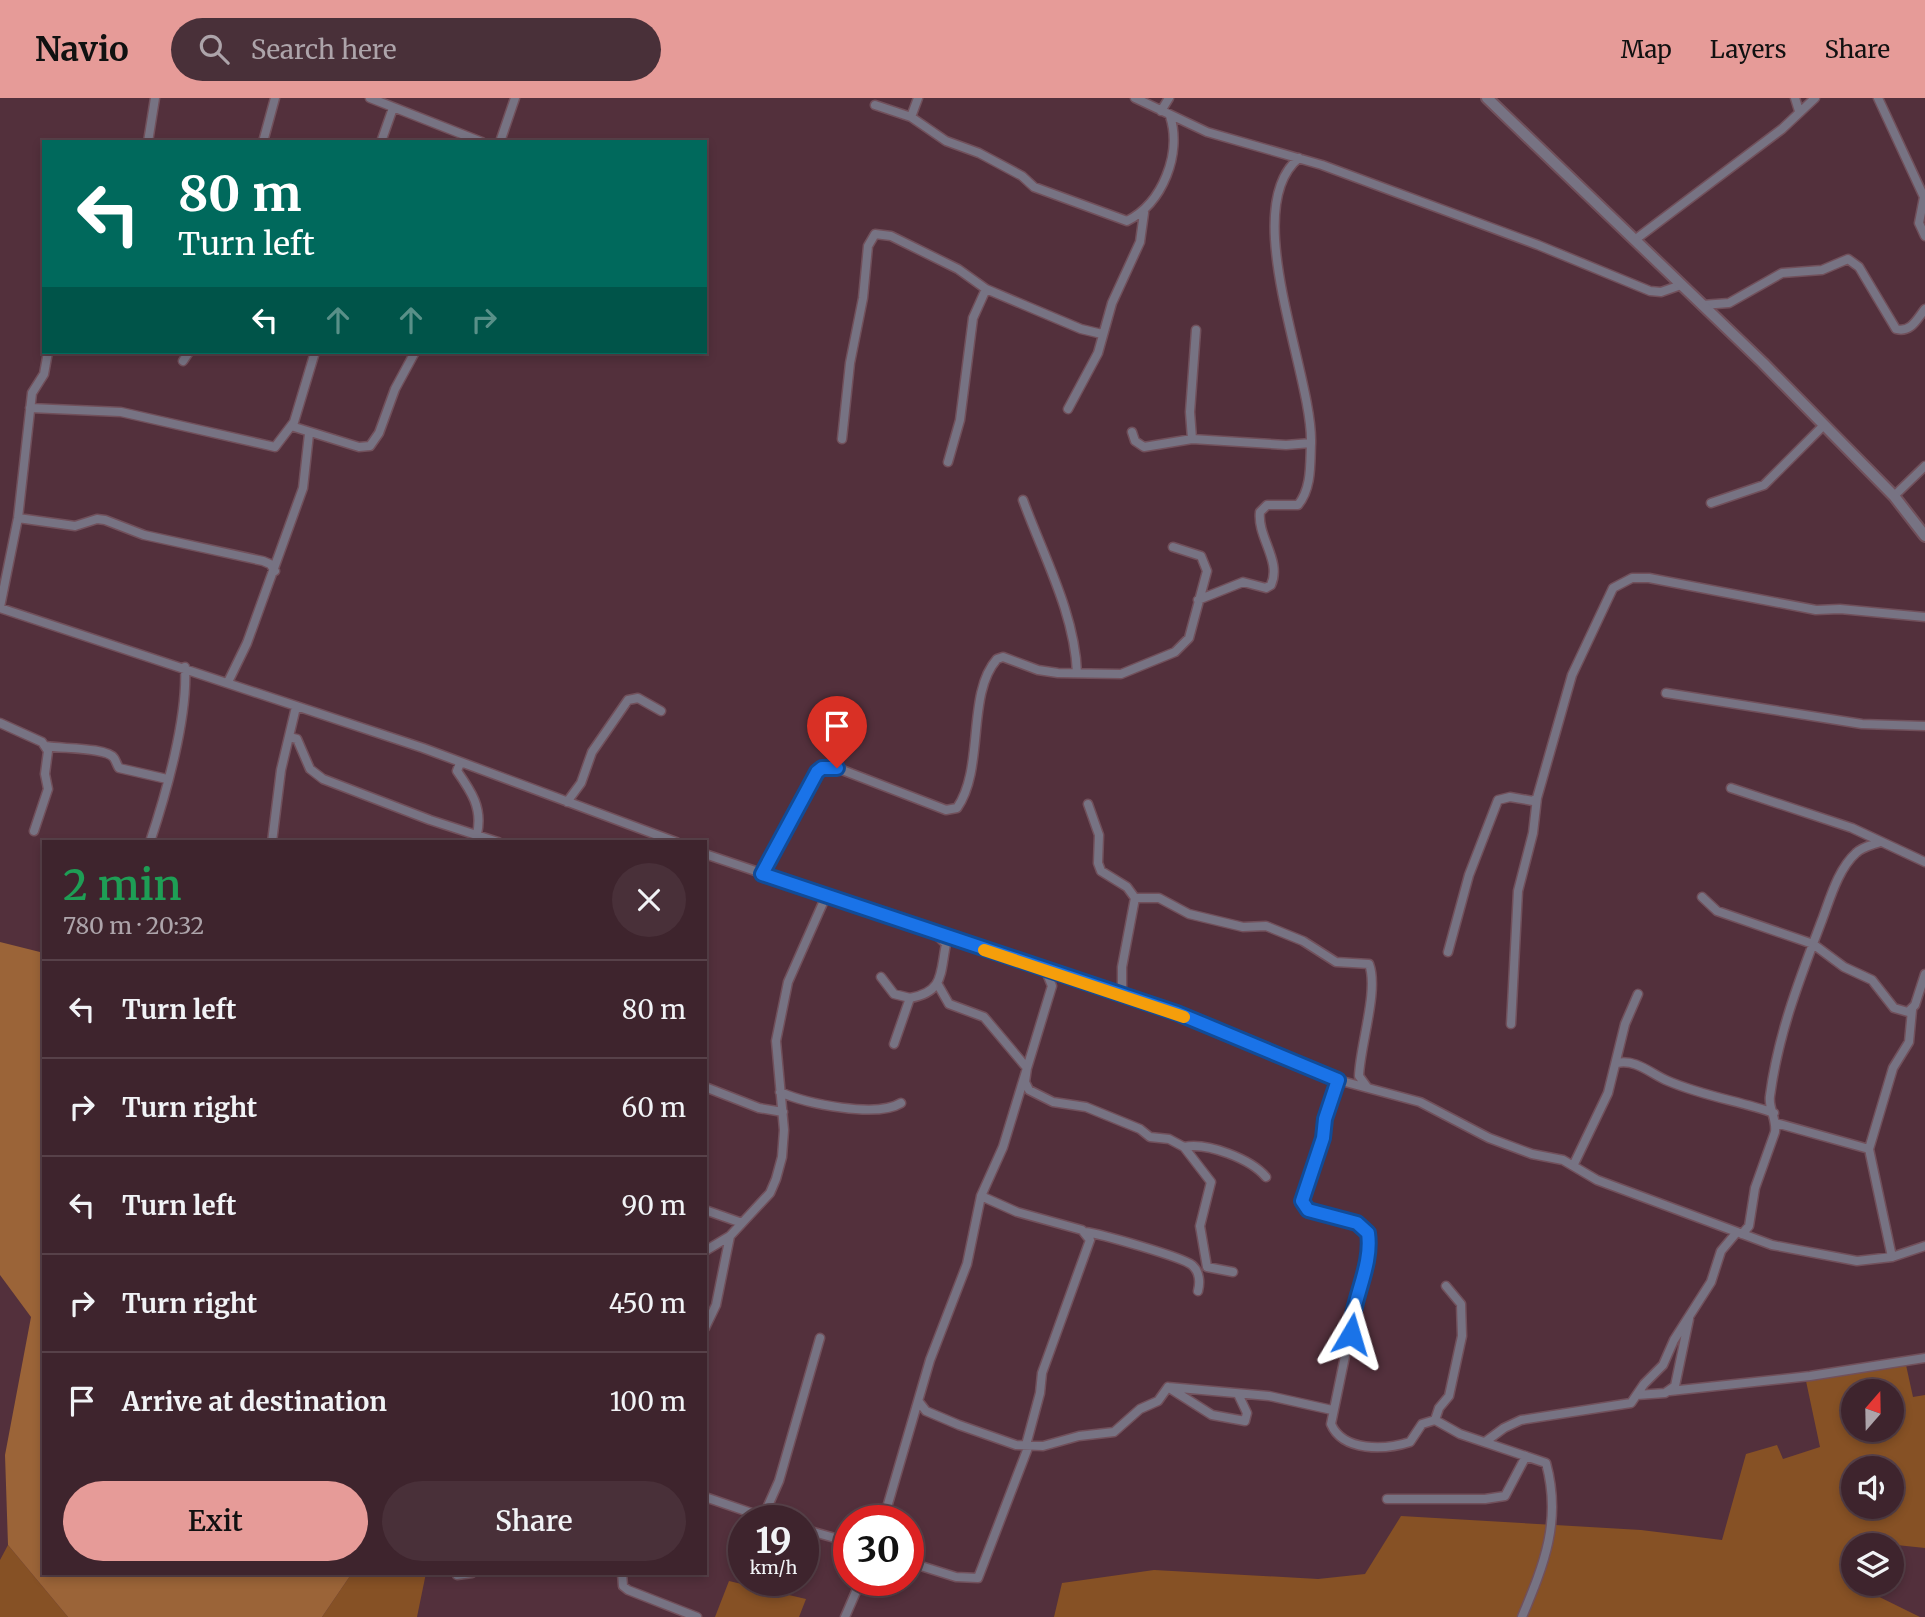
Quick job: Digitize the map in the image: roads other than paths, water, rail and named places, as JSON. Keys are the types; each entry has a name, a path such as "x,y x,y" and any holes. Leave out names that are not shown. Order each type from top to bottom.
{"street":[{"path":"148,140 155,98"},
{"path":"264,140 275,98"},
{"path":"370,98 477,140"},
{"path":"501,140 515,98"},
{"path":"911,117 918,98"},
{"path":"1135,98 1191,126 1299,158 1538,245 1650,291 1661,292 1681,285"},
{"path":"1068,409 1093,363 1112,303 1140,242 1144,213 1165,178 1176,135 1166,114 1169,98"},
{"path":"1795,98 1799,111"},
{"path":"1636,239 1782,129 1815,98"},
{"path":"1878,98 1924,197 1919,223 1925,236"},
{"path":"1494,100 1824,425 1894,496 1925,536"},
{"path":"875,105 911,117 946,141 1022,176 1034,187 1142,229"},
{"path":"382,140 393,108"},
{"path":"1176,135 1191,126"},
{"path":"1198,600 1242,582 1266,588 1271,585 1275,571 1262,537 1260,512 1267,505 1298,505 1303,499 1310,473 1311,443 1307,400 1283,305 1278,267 1279,198 1288,167 1284,153"},
{"path":"1288,167 1299,158"},
{"path":"1127,221 1144,213"},
{"path":"842,439 850,363 863,298 868,246 875,234 891,236 958,270 986,289 1081,329 1102,334"},
{"path":"1702,305 1729,303 1782,274 1829,268 1848,258 1859,267 1896,329 1910,327 1925,309"},
{"path":"948,462 960,419 973,318 986,289"},
{"path":"1192,439 1191,380 1196,330"},
{"path":"48,354 47,365 32,393 18,518 0,607 185,667 671,840"},
{"path":"183,361 188,354"},
{"path":"30,408 121,412 269,448 280,443 291,426 314,354"},
{"path":"291,426 309,434 359,447 370,446 379,433 395,389 414,354"},
{"path":"1711,503 1764,485 1824,425"},
{"path":"1132,432 1135,442 1144,447 1192,439 1286,445 1311,443"},
{"path":"228,682 275,571 303,488 309,434"},
{"path":"1894,496 1925,466"},
{"path":"1023,500 1066,614 1077,651 1077,673"},
{"path":"18,518 75,526 97,519 105,520 144,535 263,561 270,564 275,571"},
{"path":"762,874 817,772 822,768 837,768 952,811 962,801 984,690 997,659 1003,657 1038,670 1121,674 1175,652 1189,638 1207,571 1204,559 1173,547"},
{"path":"1511,1024 1518,891 1533,833 1537,798 1559,715 1578,661 1613,588 1632,578 1649,579 1816,610 1840,609 1925,617"},
{"path":"151,840 186,692 185,667"},
{"path":"1666,693 1862,724 1925,726"},
{"path":"567,802 581,783 592,752 628,700 638,698 661,711"},
{"path":"272,840 281,770 296,707"},
{"path":"0,723 46,746 79,751 89,747 112,755 119,768 166,779"},
{"path":"289,737 297,739 310,769 323,779 430,820 493,840"},
{"path":"34,831 48,789 46,746"},
{"path":"460,763 457,771 475,797 480,821 477,834"},
{"path":"1731,788 1824,817 1925,862"},
{"path":"1448,952 1469,875 1498,800 1510,797 1534,801 1537,798"},
{"path":"1088,804 1099,835 1098,863 1101,871 1127,887 1135,898 1122,967 1122,994"},
{"path":"1485,1442 1513,1423 1622,1406 1637,1395 1663,1365 1690,1314 1711,1282 1721,1251 1749,1226 1755,1188 1776,1123 1770,1097 1784,1022 1848,862 1861,849 1880,842"},
{"path":"707,855 1066,978 1122,994 1292,1059 1338,1080 1420,1102 1489,1138 1573,1166 1597,1180 1797,1252 1857,1261 1892,1257 1925,1246"},
{"path":"707,1250 730,1236 770,1193 776,1179 782,1157 783,1112 776,1041 788,982 826,896"},
{"path":"1702,897 1724,914 1813,944 1844,967 1872,980 1895,1008 1912,1010"},
{"path":"1135,898 1159,898 1189,914 1243,927 1266,926 1303,941 1336,962 1369,964 1372,980 1370,1004 1360,1050 1359,1076 1368,1088"},
{"path":"881,978 894,994 910,998 927,995 937,984 946,944 926,930"},
{"path":"888,1505 930,1360 967,1264 981,1196 1003,1147 1052,986 1046,971"},
{"path":"1892,1257 1869,1149 1894,1068 1909,1042 1912,1010 1925,974"},
{"path":"1052,986 1066,978"},
{"path":"937,984 949,1004 984,1017 1027,1068 1026,1082 1029,1090 1040,1097 1086,1107 1140,1129 1150,1137 1170,1139 1184,1147 1212,1182 1200,1226 1207,1266"},
{"path":"1573,1166 1608,1093 1625,1024 1638,994"},
{"path":"894,1044 910,998"},
{"path":"1617,1063 1630,1062 1664,1079 1716,1099 1739,1102 1774,1113"},
{"path":"1338,1080 1325,1119 1323,1138 1302,1201 1308,1210 1362,1225 1369,1240 1354,1304 1350,1344 1332,1410 1335,1432 1352,1443 1364,1446 1410,1442 1422,1424 1435,1420 1460,1434 1546,1463 1553,1525 1547,1559 1522,1617"},
{"path":"707,1088 759,1108 783,1112"},
{"path":"780,1092 812,1103 874,1111 891,1109 901,1103"},
{"path":"1776,1123 1869,1149"},
{"path":"1184,1147 1201,1146 1217,1151 1258,1168 1266,1177"},
{"path":"981,1196 1017,1212 1162,1253 1191,1264 1233,1272"},
{"path":"707,1211 742,1223"},
{"path":"924,1567 956,1577 978,1578 1017,1481 1038,1402 1041,1373 1090,1246 1085,1232"},
{"path":"707,1324 716,1305 730,1236"},
{"path":"1191,1264 1199,1279 1198,1291"},
{"path":"1435,1420 1439,1408 1449,1396 1462,1336 1461,1304 1446,1286"},
{"path":"1670,1391 1675,1386 1681,1367 1690,1314"},
{"path":"768,1505 779,1480 820,1338"},
{"path":"1637,1395 1810,1376 1925,1358"},
{"path":"1168,1387 1283,1398 1332,1410"},
{"path":"919,1402 931,1414 1016,1445 1050,1445 1079,1436 1114,1432 1140,1409 1158,1401 1168,1387"},
{"path":"1168,1387 1212,1415 1245,1421 1247,1413 1238,1394"},
{"path":"1496,1436 1497,1447"},
{"path":"1016,1445 1023,1455"},
{"path":"1387,1499 1505,1496 1526,1456"},
{"path":"707,1498 728,1505"},
{"path":"622,1575 623,1586 628,1590 698,1617"},
{"path":"845,1617 855,1596"}]}
